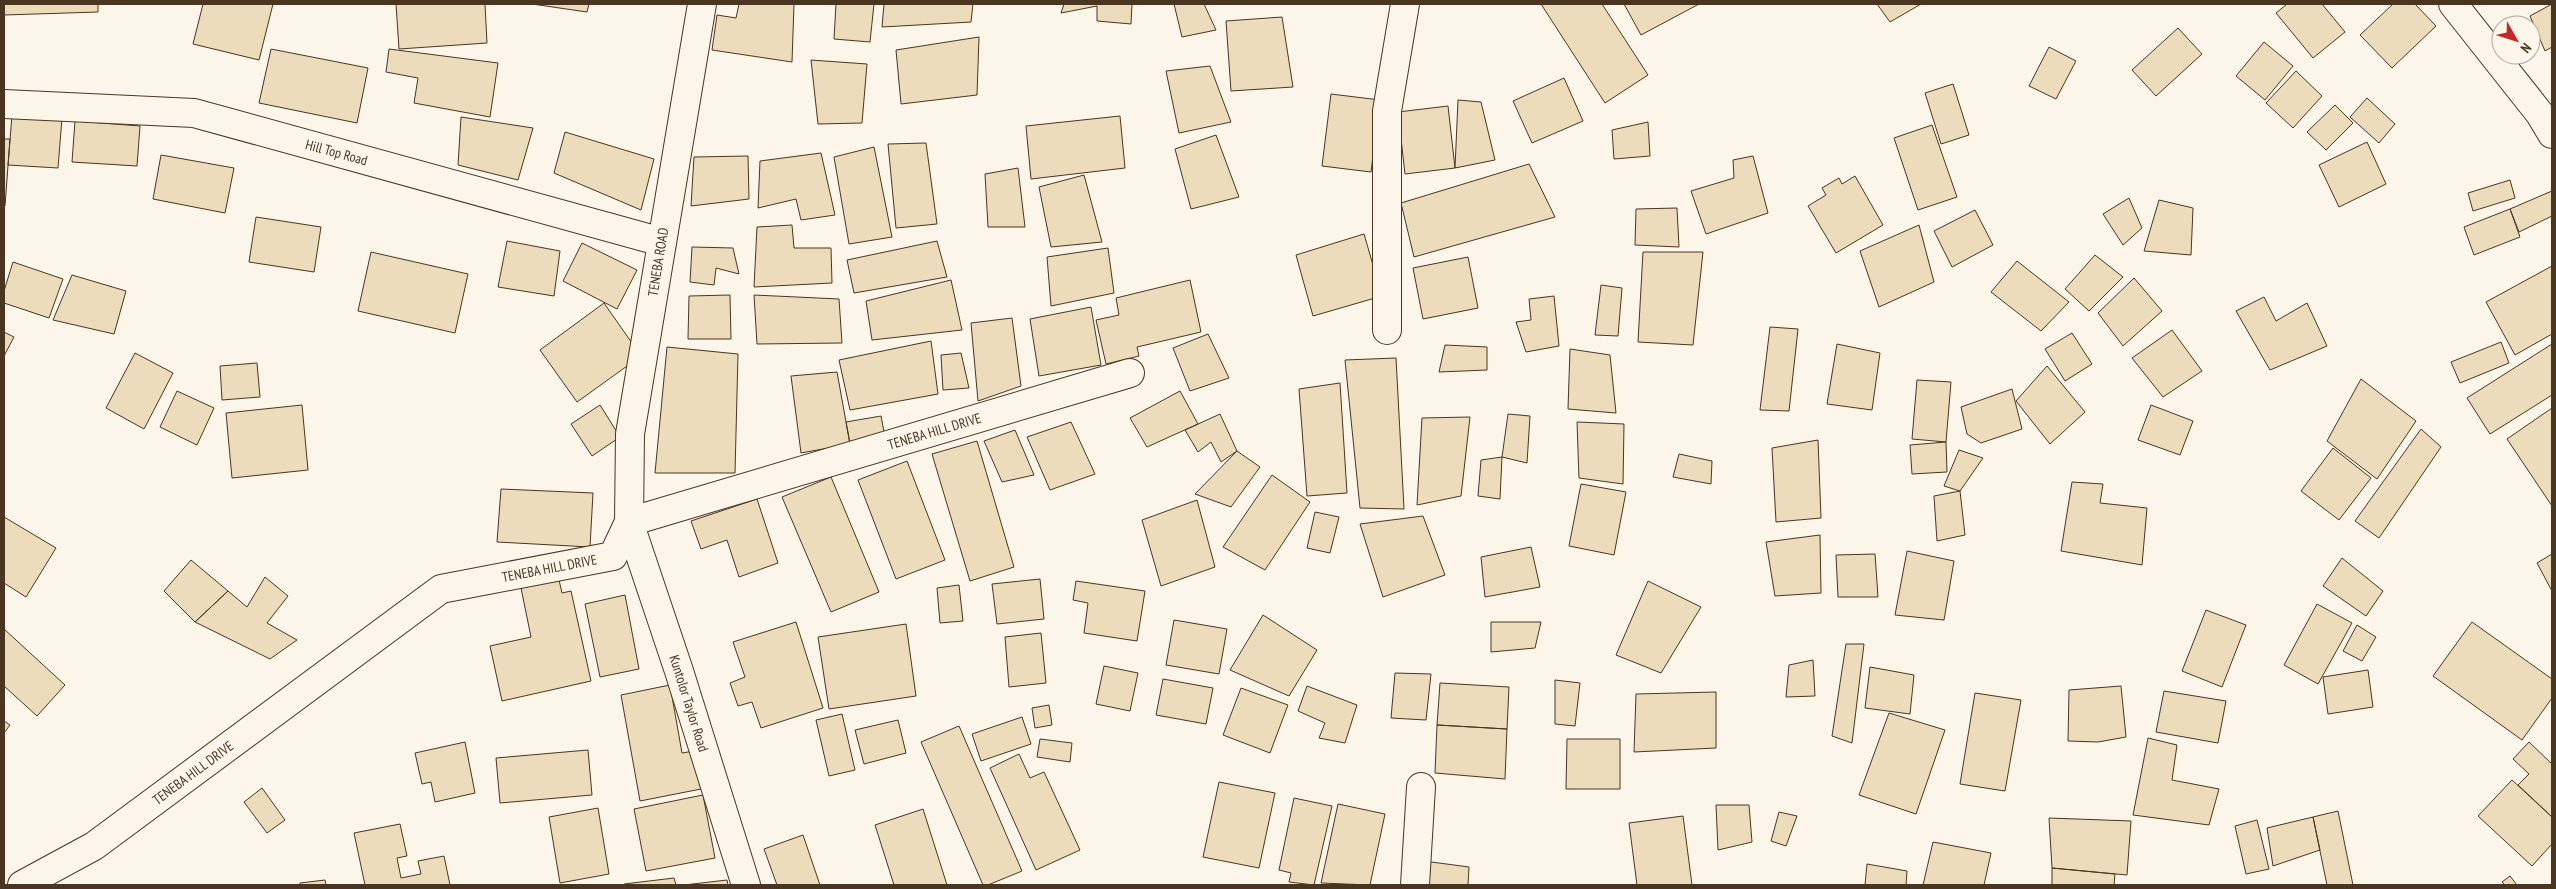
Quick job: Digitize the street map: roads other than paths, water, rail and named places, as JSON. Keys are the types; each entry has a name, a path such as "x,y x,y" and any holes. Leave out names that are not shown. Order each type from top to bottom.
{"street":[{"name":"TENEBA ROAD","path":"630,522 630,434 702,4"},
{"path":"1388,330 1387,111 1405,4"},
{"path":"2453,4 2540,114 2552,134"},
{"name":"Hill Top Road","path":"4,104 194,113 662,242"},
{"name":"TENEBA HILL DRIVE","path":"22,885 94,846 441,589 613,556 630,522 1130,373"},
{"name":"Kuntolor Taylor Road","path":"630,522 679,670 746,885"},
{"path":"1415,885 1422,787"}]}
